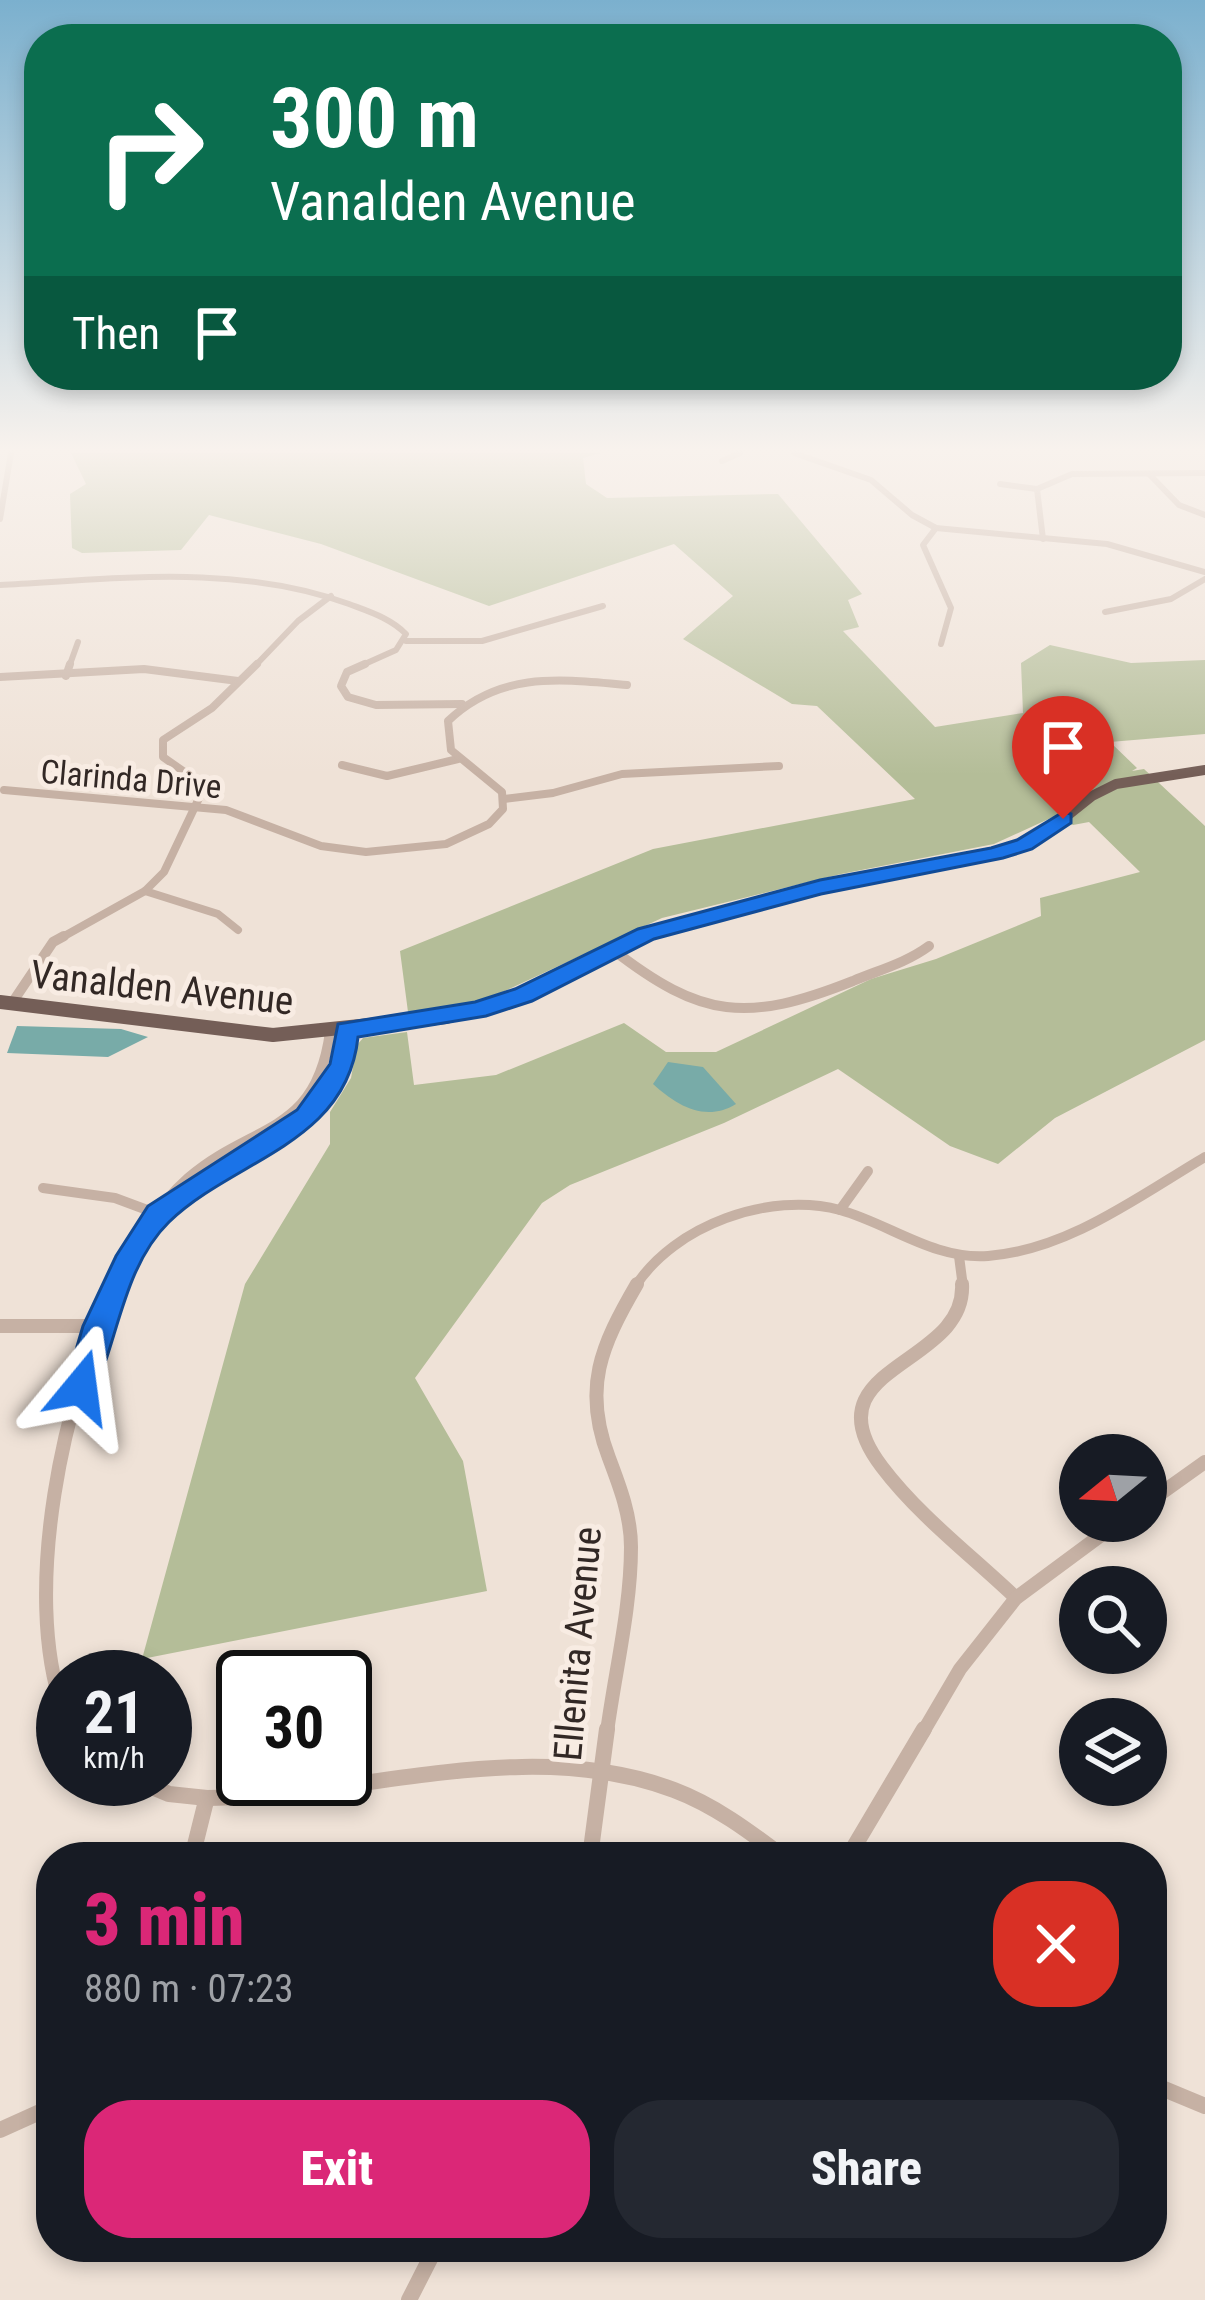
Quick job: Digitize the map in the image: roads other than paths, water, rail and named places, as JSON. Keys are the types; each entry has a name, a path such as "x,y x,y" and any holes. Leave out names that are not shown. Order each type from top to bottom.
{"main road":[{"name":"Vanalden Avenue","path":"6,1003 273,1035 330,1032 477,1010 523,995 646,934 820,887 995,854 1043,835 1092,796 1116,784 1205,770"}],"street":[{"path":"930,560 951,608 941,644"},
{"path":"1162,560 1205,575"},
{"path":"1106,612 1153,605 1205,575"},
{"path":"0,584 218,578 275,583 331,596 394,622 406,641"},
{"path":"6,1003 53,942 145,891 164,872 200,787 163,758 163,740 220,703 286,626 331,596"},
{"path":"462,704 432,699 367,705 343,692 342,679 406,641 482,641 603,606"},
{"path":"67,676 77,642"},
{"path":"0,677 159,670 238,681"},
{"path":"627,685 537,678 492,687 462,704 448,721 447,737 458,759 495,786 504,799 553,793 622,774 778,766"},
{"path":"342,766 367,776 397,779 458,759"},
{"name":"Clarinda Drive","path":"4,790 77,803 237,813 340,850 392,852 480,832 495,822 504,799"},
{"path":"145,891 218,914 238,930"},
{"path":"612,950 678,998 728,1011 764,1012 806,1002 911,959 929,946"},
{"path":"44,1188 115,1198 161,1212 179,1203 306,1117 342,1066 346,1030"},
{"path":"47,1650 51,1558 68,1435 99,1326 127,1264 182,1186 274,1128 314,1093 324,1076 330,1032"},
{"name":"Ellenita Avenue","path":"592,1842 631,1548 626,1506 597,1422 592,1387 603,1352 651,1265 676,1245 729,1218 765,1208 840,1210 959,1256 1008,1253 1064,1235 1205,1157"},
{"path":"840,1210 868,1171"},
{"path":"959,1256 963,1298 958,1319 940,1336 880,1373 864,1394 862,1428 881,1467 1016,1598"},
{"path":"0,1326 99,1326"},
{"path":"1167,1489 1205,1462"},
{"path":"857,1842 960,1669 1016,1598 1092,1542"},
{"path":"192,1797 206,1801 510,1771 601,1772 659,1784 727,1815 763,1842"},
{"path":"196,1842 206,1801"},
{"path":"1167,2090 1205,2106"},
{"path":"0,2130 36,2114"},
{"path":"409,2300 428,2262"}],"water":[{"path":"17,1026 121,1029 148,1037 108,1057 7,1053"},
{"path":"668,1062 703,1067 736,1104 702,1112 671,1099 653,1084"}]}
